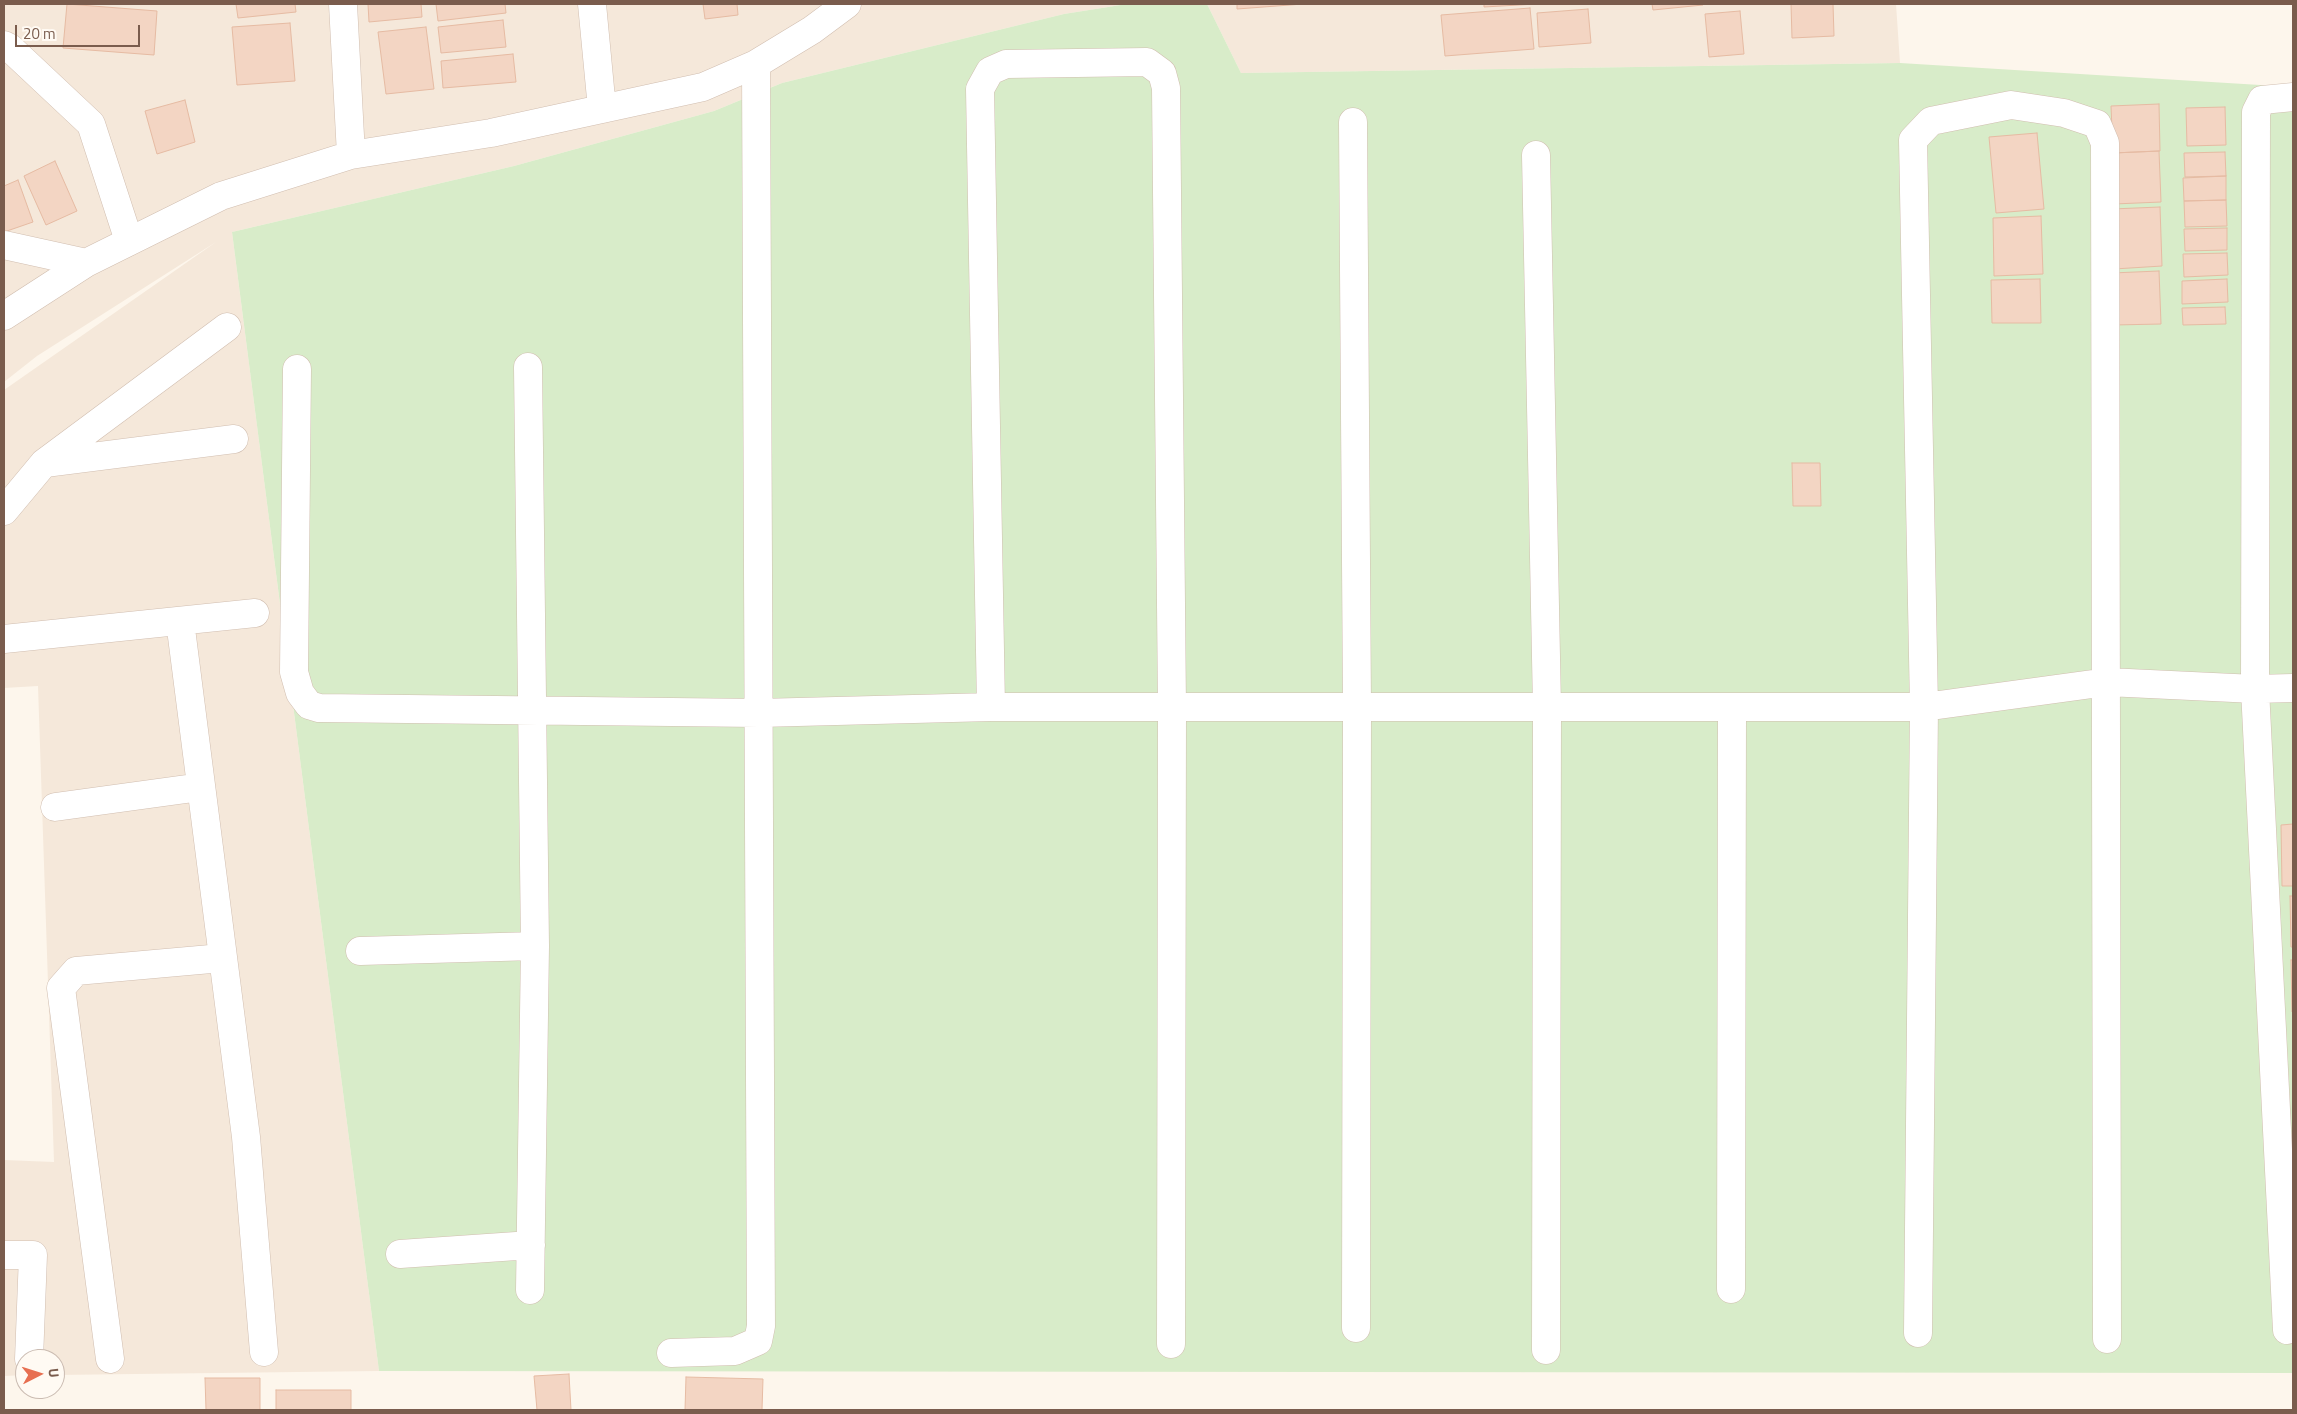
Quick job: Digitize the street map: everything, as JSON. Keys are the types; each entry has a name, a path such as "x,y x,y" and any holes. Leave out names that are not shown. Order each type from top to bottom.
{"street":[{"path":"343,4 351,155"},
{"path":"592,4 602,109"},
{"path":"4,316 86,263 221,196 351,155 491,133 703,87 756,64 812,30 847,4"},
{"path":"4,45 10,48 92,124 129,241"},
{"path":"991,707 980,89 990,71 1006,64 1147,62 1162,73 1166,88 1172,708 1171,1344"},
{"path":"671,1353 734,1351 758,1341 761,1326 756,64"},
{"path":"2287,1330 2255,689 2256,112 2262,100 2293,97"},
{"path":"1918,1333 1924,707 1913,140 1931,121 2011,105 2064,113 2097,124 2106,143 2106,1339"},
{"path":"1353,122 1358,707 1356,1328"},
{"path":"1536,155 1547,707 1546,1350"},
{"path":"4,245 86,263"},
{"path":"4,511 44,463 227,327"},
{"path":"528,366 535,946 530,1290"},
{"path":"297,370 294,672 300,693 309,705 319,708 759,712 991,707 1924,707 2107,682 2255,689 2293,688"},
{"path":"44,463 234,439"},
{"path":"4,638 255,613"},
{"path":"180,621 246,1137 264,1352"},
{"path":"1731,1289 1732,707"},
{"path":"55,807 200,787"},
{"path":"360,951 535,946"},
{"path":"110,1359 61,988 76,971 222,958"},
{"path":"400,1254 531,1245"},
{"path":"4,1255 33,1256 29,1349"}],"shaded area":[{"path":"4,4 1127,4 1064,14 782,83 714,111 514,166 232,232 379,1371 65,1375 65,1349 15,1349 15,1375 4,1376 4,1160 54,1162 38,686 4,688 4,390 216,242 37,356 4,382"},
{"path":"1207,4 1896,4 1900,63 1241,73"}],"green space":[{"path":"1127,4 1207,4 1241,73 1900,63 2293,87 2293,1373 379,1371 232,232 514,166 714,111 782,83 1064,14"}],"building":[{"path":"67,4 157,11 154,55 63,48"},
{"path":"236,4 295,4 296,12 238,18"},
{"path":"368,4 421,4 422,17 369,22"},
{"path":"436,4 505,4 506,13 438,21"},
{"path":"703,4 737,4 738,15 705,19"},
{"path":"1237,4 1303,4 1237,9"},
{"path":"1484,4 1536,4 1484,7"},
{"path":"1652,4 1703,4 1703,5 1653,10"},
{"path":"1791,4 1833,4 1834,36 1792,38"},
{"path":"1530,8 1534,49 1445,56 1441,15"},
{"path":"1588,9 1591,43 1539,47 1537,13"},
{"path":"1740,11 1744,54 1709,57 1705,14"},
{"path":"503,20 506,47 441,53 438,27"},
{"path":"290,23 295,81 237,85 232,27"},
{"path":"426,27 434,89 386,94 378,32"},
{"path":"513,54 516,82 443,88 441,61"},
{"path":"185,100 195,142 157,154 145,111"},
{"path":"2159,104 2160,151 2113,153 2111,106"},
{"path":"2225,107 2226,145 2187,146 2186,108"},
{"path":"2037,133 2044,209 1996,213 1989,137"},
{"path":"2159,151 2161,202 2114,204 2113,153"},
{"path":"2225,152 2226,176 2185,177 2184,153"},
{"path":"55,161 77,211 46,225 24,176"},
{"path":"2226,176 2226,200 2184,201 2183,178"},
{"path":"18,180 33,222 4,232 4,186"},
{"path":"2226,200 2227,226 2185,227 2184,201"},
{"path":"2160,207 2162,266 2114,269 2112,209"},
{"path":"2041,216 2043,274 1994,276 1993,218"},
{"path":"2227,228 2227,250 2185,251 2184,229"},
{"path":"2227,253 2228,275 2184,277 2183,254"},
{"path":"2159,271 2161,324 2114,325 2112,273"},
{"path":"2040,279 2041,323 1992,323 1991,280"},
{"path":"2227,279 2228,302 2182,304 2182,281"},
{"path":"2225,307 2226,324 2183,325 2182,308"},
{"path":"1792,463 1820,463 1821,506 1793,506"},
{"path":"2293,824 2293,886 2282,886 2281,825"},
{"path":"2290,896 2293,896 2293,947 2291,947"},
{"path":"2291,960 2293,960 2293,1012 2292,1012"},
{"path":"569,1374 571,1410 537,1410 534,1376"},
{"path":"686,1377 763,1379 762,1410 685,1410"},
{"path":"205,1378 260,1378 260,1410 206,1410"},
{"path":"276,1390 351,1390 351,1410 276,1410"}]}
